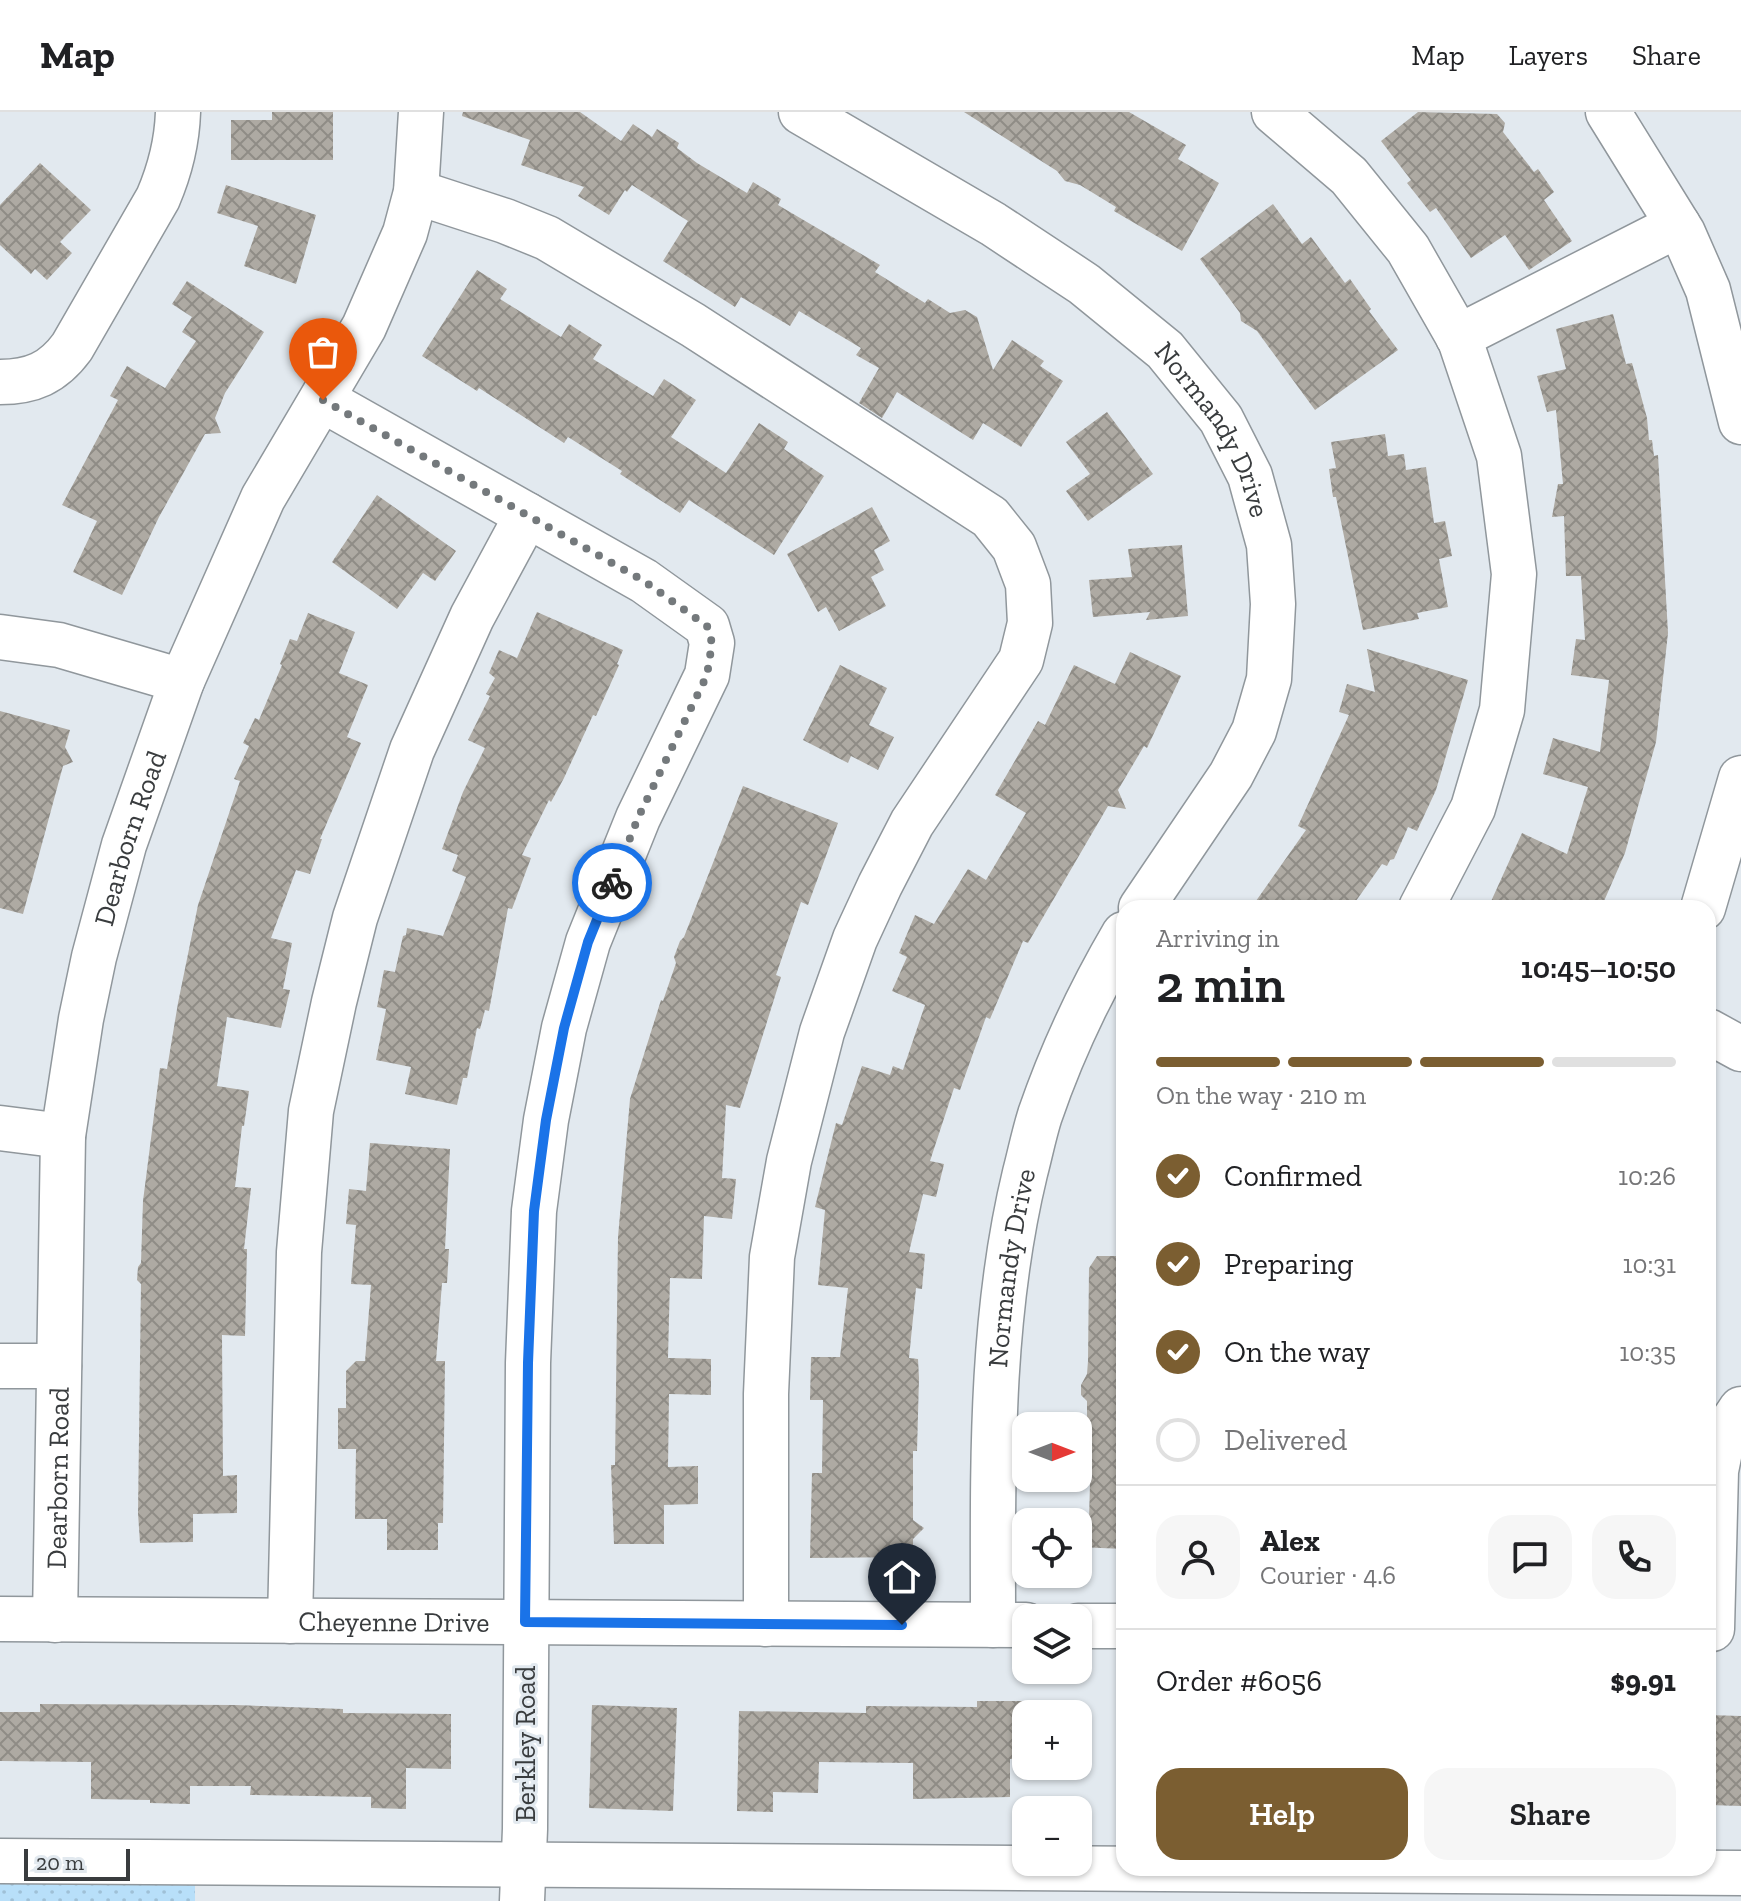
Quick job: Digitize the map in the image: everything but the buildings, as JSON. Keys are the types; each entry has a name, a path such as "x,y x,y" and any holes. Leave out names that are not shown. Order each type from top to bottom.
{"street":[{"path":"0,382 38,376 59,365 72,347 169,174 178,112"},
{"name":"Dearborn Road","path":"55,1620 63,1136 94,957 124,845 182,681 263,498 364,327 405,233 416,192 421,112"},
{"name":"Normandy Drive","path":"801,112 993,224 1084,284 1165,350 1221,419 1250,476 1269,545 1273,604 1269,679 1254,731 1231,775 1146,900"},
{"path":"1274,112 1349,176 1408,249 1458,337 1499,456 1514,574 1502,710 1473,808 1425,900"},
{"path":"1608,112 1678,225 1708,290 1741,422"},
{"path":"416,192 547,238 693,325 990,517 1014,547 1028,584 1030,623 1021,660 912,823 855,939 822,1032 797,1133 772,1257 766,1394 766,1624"},
{"path":"1458,337 1678,225"},
{"name":"Berkley Road","path":"323,400 644,581 695,615 707,626 712,643 707,675 638,818 588,942 564,1028 546,1120 534,1211 528,1363 522,1884"},
{"path":"290,1621 299,1252 311,1111 331,1017 355,918 412,750 472,617 527,515"},
{"path":"0,637 59,645 182,681"},
{"path":"1705,900 1741,778"},
{"name":"Normandy Drive","path":"1010,1625 993,1416 999,1319 1016,1211 1039,1117 1095,983 1116,948"},
{"path":"1716,1035 1741,1049"},
{"path":"0,1128 63,1136"},
{"path":"0,1366 59,1366"},
{"path":"1720,1629 1716,1471 1723,1436 1741,1409"},
{"name":"Cheyenne Drive","path":"0,1619 1010,1625"},
{"path":"1092,1626 1116,1626"},
{"path":"0,1861 206,1882 522,1884 1409,1876"},
{"path":"1716,1873 1741,1873"}],"shaded area":[{"path":"0,1873 195,1875 195,1901 0,1901"}],"way so far":[{"path":"323,400 644,581 707,626 712,643 707,675 638,818 612,883"}],"route":[{"path":"612,883 588,942 564,1028 546,1120 534,1211 528,1363 525,1622 902,1625"}]}
